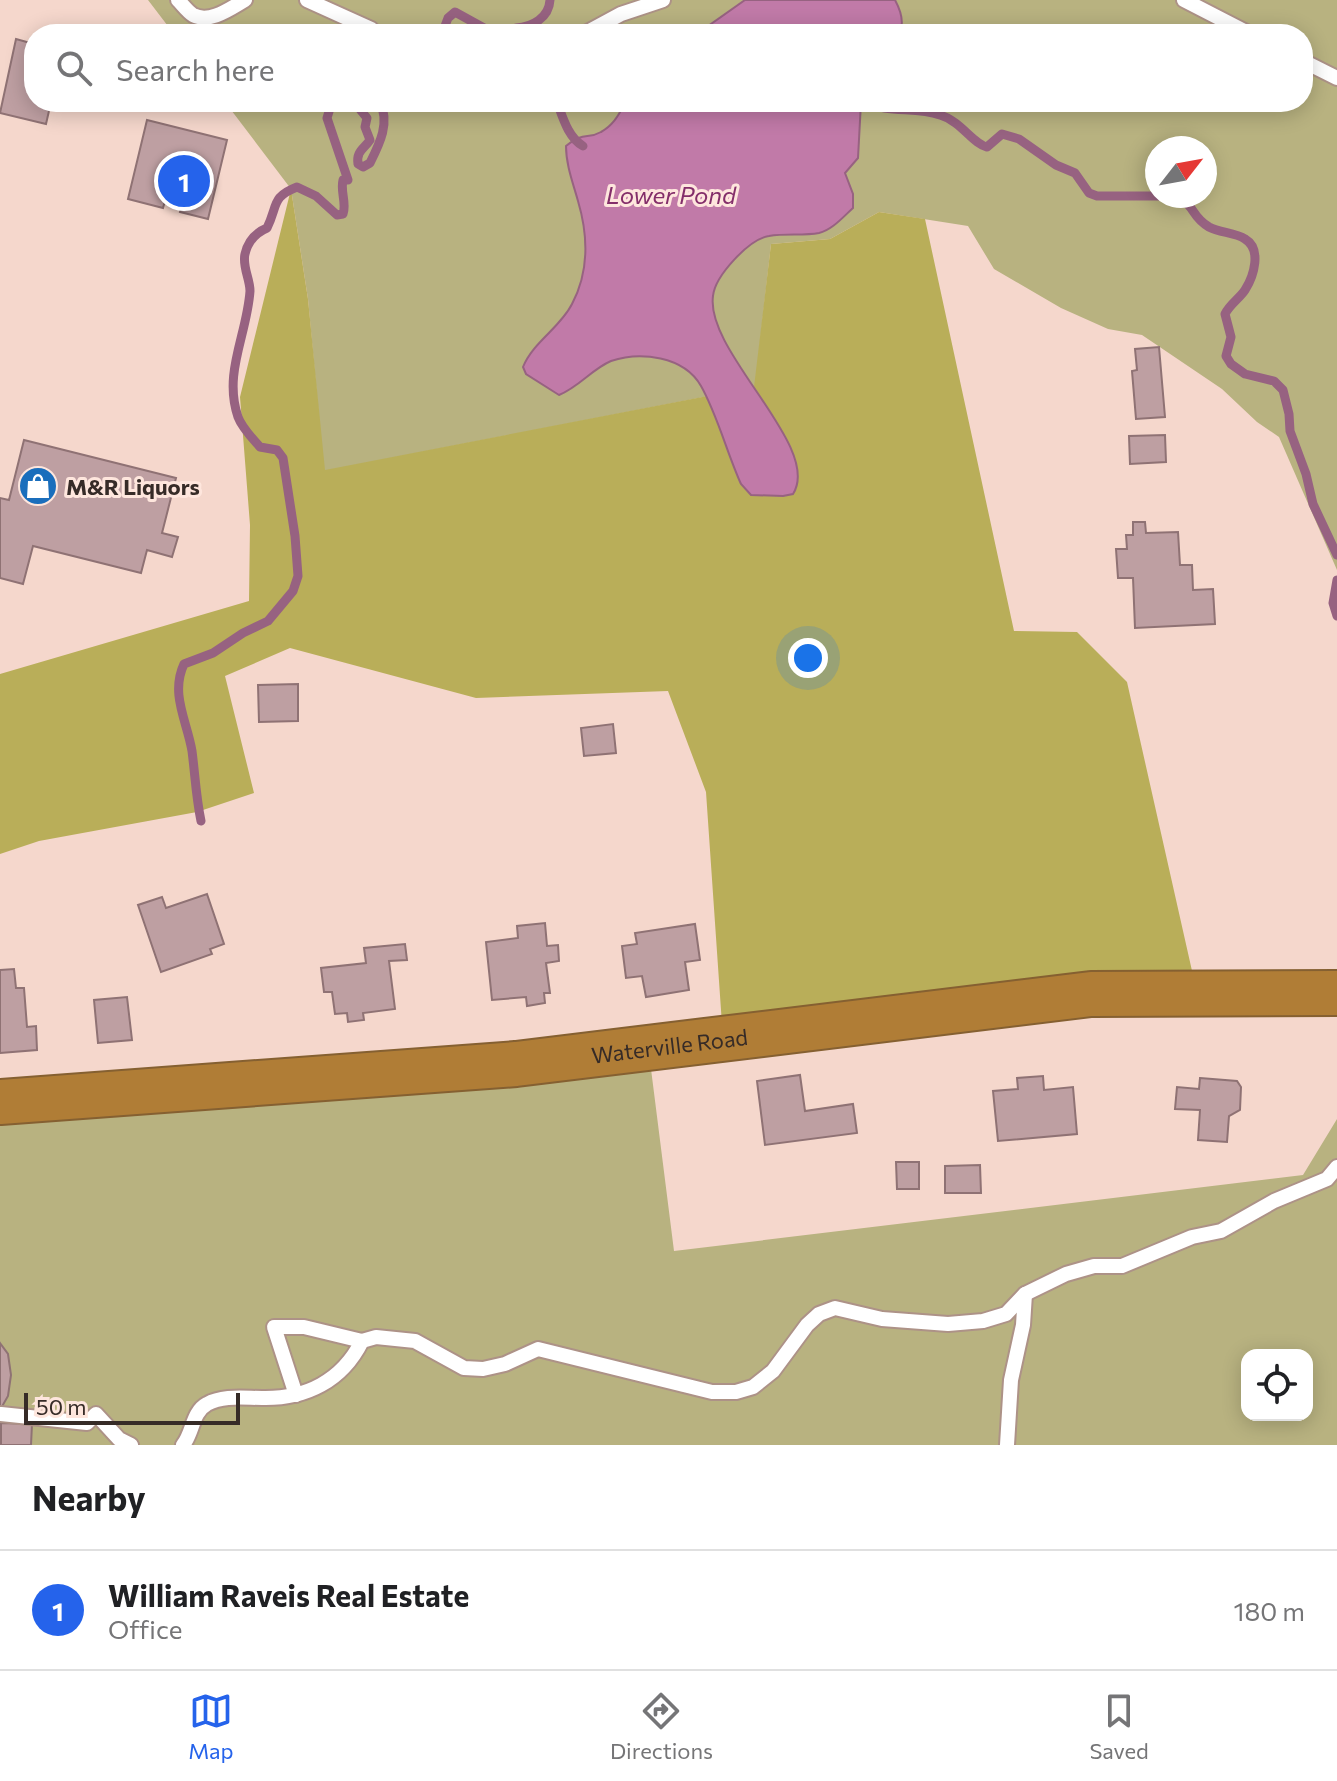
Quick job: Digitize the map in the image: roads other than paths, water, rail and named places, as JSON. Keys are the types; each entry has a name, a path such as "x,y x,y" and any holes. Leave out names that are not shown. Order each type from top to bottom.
{"highway":[{"name":"Waterville Road","path":"0,1102 516,1064 1091,994 1337,993"}],"lane":[{"path":"178,0 193,15 206,17 219,15 245,0"},
{"path":"307,0 361,24"},
{"path":"602,24 621,14 663,0"},
{"path":"1184,0 1231,24"},
{"path":"1313,66 1337,78"},
{"path":"296,1395 274,1327 304,1327 362,1341 376,1337 415,1341 464,1368 483,1369 505,1364 538,1349 712,1392 736,1392 753,1387 773,1371 807,1325 819,1314 835,1308 882,1319 948,1324 983,1321 1006,1314 1025,1294 1066,1274 1094,1266 1122,1266 1192,1237 1221,1231 1274,1201 1327,1179 1337,1167"},
{"path":"1007,1445 1011,1380 1023,1325 1025,1294"},
{"path":"183,1445 195,1416 204,1405 235,1397 273,1398 306,1394 334,1378 354,1357 362,1341"},
{"path":"1,1414 87,1423 96,1414 119,1439 131,1445"}],"water":[{"path":"745,0 895,0 902,21 902,24 711,24"},
{"name":"Lower Pond","path":"620,112 860,112 858,158 845,173 853,194 853,208 824,231 769,236 752,244 726,269 713,296 715,319 726,344 779,425 792,451 798,474 793,494 751,495 741,484 701,386 684,368 673,362 635,356 611,361 559,395 526,374 523,367 527,358 567,313 582,279 584,227 568,167 566,146 606,129"}],"waterway":[{"path":"532,24 547,12 550,0"},
{"path":"446,24 455,12 477,24"},
{"path":"201,821 192,751 179,697 184,664 213,653 268,621 293,591 298,576 283,458 277,450 260,447 251,437 238,417 234,401 234,369 250,291 245,254 253,238 267,228 279,199 297,187 316,196 337,215 343,214 342,184 343,180 348,180 327,118 329,112"},
{"path":"362,112 367,118 365,127 370,140 359,153 358,164 363,167 370,163 377,148 383,112"},
{"path":"561,112 570,132 583,146"},
{"path":"926,112 947,118 987,147 1002,134 1019,139 1056,165 1075,173 1089,193 1097,196 1145,196"},
{"path":"1190,208 1209,227 1241,237 1253,249 1255,263 1248,284 1225,314 1231,337 1226,356 1245,374 1274,381 1283,390 1290,431 1313,504 1337,555"},
{"path":"1337,580 1333,603 1337,616"}],"place":[{"name":"William Raveis Real Estate","path":"184,181"},
{"name":"M&R Liquors","path":"38,486"}]}
